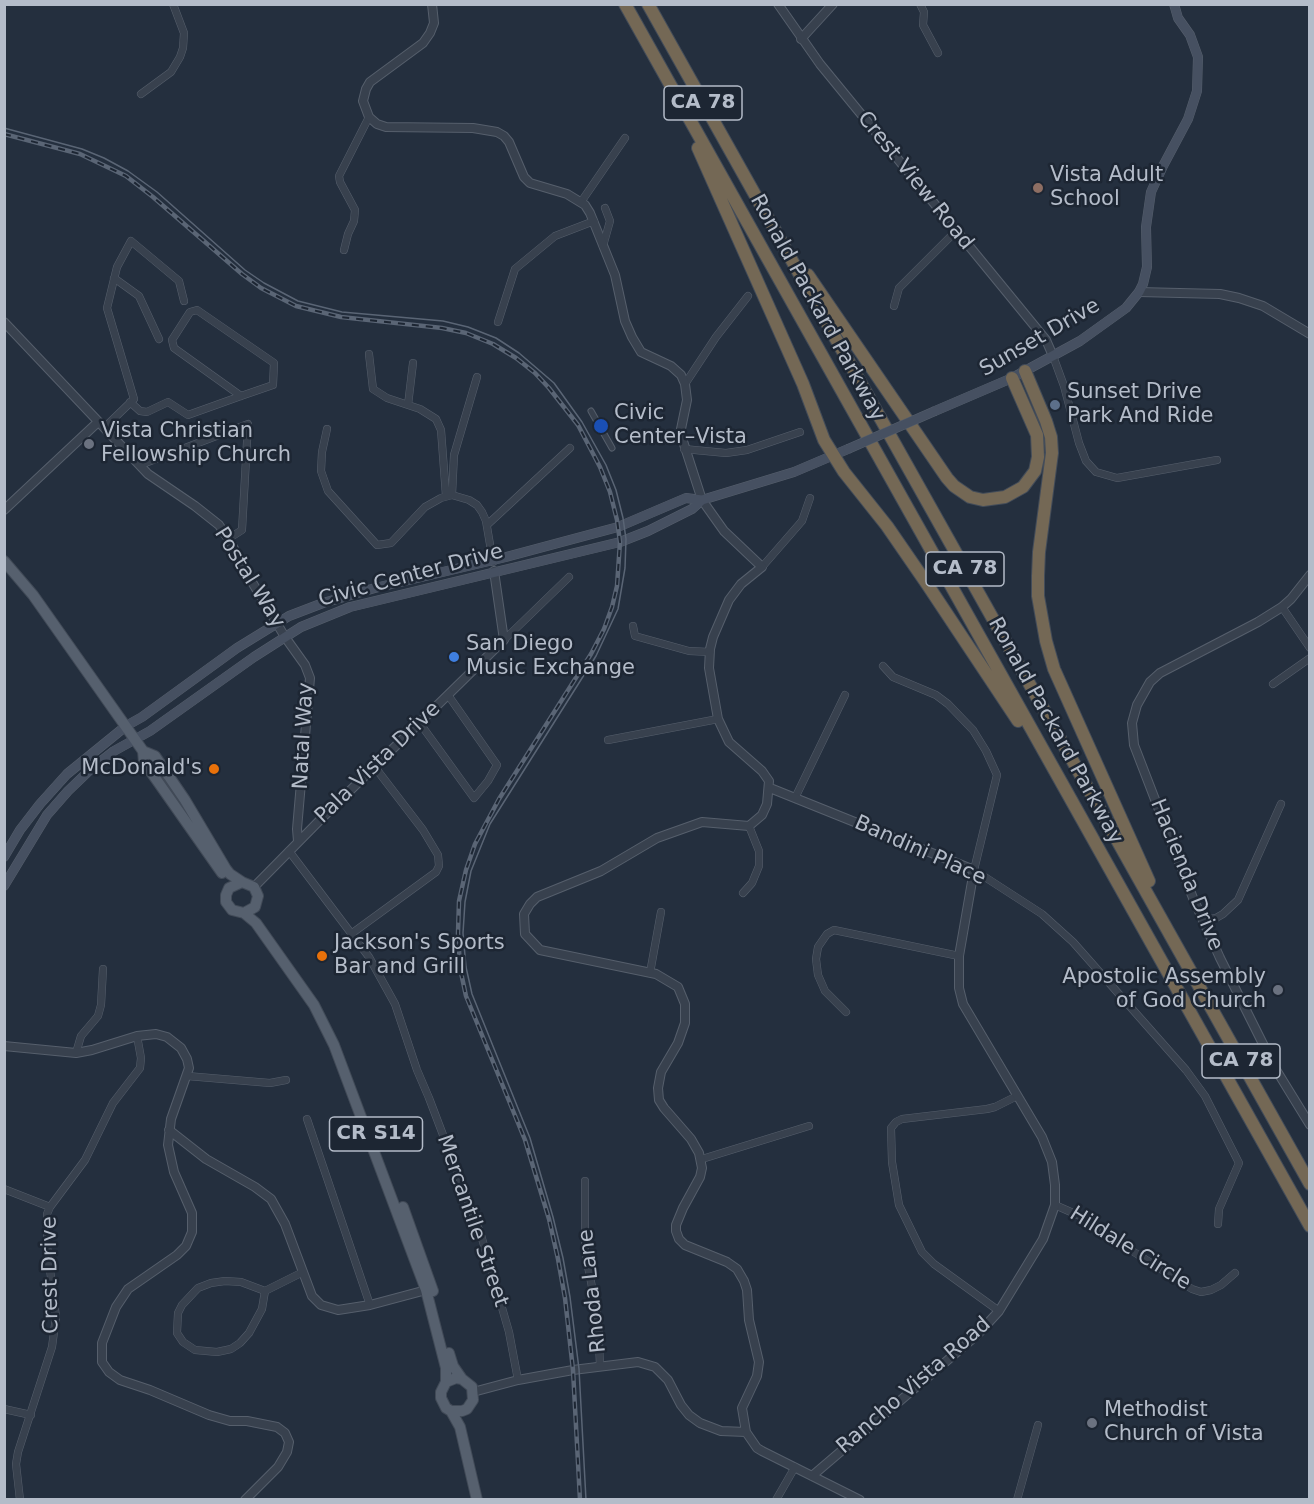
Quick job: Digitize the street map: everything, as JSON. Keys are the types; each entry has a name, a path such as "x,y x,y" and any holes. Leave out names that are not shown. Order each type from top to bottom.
{"highway":[{"name":"Ronald Packard Parkway","path":"625,4 1310,1226"},
{"name":"Ronald Packard Parkway","path":"648,4 1310,1184"},
{"path":"681,105 706,170 803,384 824,440 844,472 887,526 927,584 1077,812"},
{"path":"758,201 947,478 970,497 983,500 1005,498 1023,487 1035,471 1038,457 1037,435 1012,378"},
{"path":"1025,371 1051,436 1052,453 1038,576 1046,641 1054,669 1173,938"}],"main road":[{"name":"Sunset Drive","path":"935,411 1012,378 1096,331 1126,308 1139,292 1147,267 1146,227 1151,192 1188,118 1197,91 1198,57 1190,35 1178,18 1174,4"},
{"name":"Civic Center Drive","path":"4,858 20,831 60,781 126,726 277,622 323,603 618,527 686,498 702,500 791,473 935,411"},
{"name":"Civic Center Drive","path":"4,886 47,815 61,799 114,751 135,740 301,627 350,607 620,542 692,509 702,500"},
{"name":"CR S14","path":"4,561 33,595 143,751 144,762 224,876 229,888 226,898 228,905 236,912 244,913 256,923 290,970 328,1030 429,1289 446,1368 446,1382 441,1398 461,1429 477,1500"},
{"name":"CR S14","path":"143,751 155,756 230,874 254,887 258,896 259,914 309,984 337,1034 429,1289 450,1358 456,1371 462,1379 468,1382 473,1392"},
{"path":"229,888 242,882"},
{"path":"244,913 252,910 257,904"},
{"path":"446,1382 456,1378 462,1379"},
{"path":"451,1411 466,1409 473,1400 473,1392"},
{"path":"466,1409 465,1423 484,1500"}],"street":[{"path":"141,94 171,72 180,57 184,33 172,4"},
{"path":"432,4 434,23 423,43 370,82 366,89 363,101 369,117 377,124 386,127 473,128 497,132 509,142 524,177 530,183 567,194 581,202 591,213 615,275 625,321 632,337 641,352 671,366 681,375 686,384 687,400 681,432 684,449 702,500 724,531 762,567"},
{"name":"Crest View Road","path":"778,4 801,39 1046,340 1053,356"},
{"path":"801,39 833,4"},
{"path":"920,4 924,12 922,25 938,53"},
{"path":"344,250 354,221 355,210 339,176 369,117"},
{"path":"581,202 625,138"},
{"path":"603,246 610,221 605,208"},
{"path":"498,322 515,268 555,236 594,221"},
{"path":"894,306 899,288 956,231"},
{"path":"4,510 134,399 107,308 117,267 131,241 179,281 184,301"},
{"path":"114,278 139,296 159,339"},
{"path":"1139,292 1221,294 1239,298 1263,306 1310,334"},
{"path":"686,384 716,337 748,296"},
{"path":"130,402 140,411 147,412 168,402 188,415 242,396 273,385 274,363 197,310 190,312 172,340 174,348 242,396"},
{"name":"Postal Way","path":"4,322 148,474 219,525 285,637"},
{"path":"369,354 373,389 387,398 420,409 436,419 441,430 449,495"},
{"path":"1053,356 1064,386 1079,443 1086,461 1096,472 1117,478 1217,460"},
{"path":"408,405 413,363"},
{"path":"449,495 454,455 477,377"},
{"path":"591,411 598,429 612,448"},
{"path":"140,465 248,424 242,530 228,539"},
{"path":"327,429 321,471 328,491 377,545 391,543 425,507 449,495 469,500 477,505 487,525 504,640"},
{"path":"684,449 726,453 747,450 800,432"},
{"path":"487,525 570,448"},
{"path":"810,498 802,521 762,567 741,584 729,600 713,637 710,652 710,682 718,719 729,742 762,771 769,782 767,804 762,815 749,826 702,822 657,838 602,871 537,897 524,914 525,934 540,950 650,973 678,987 686,1013 678,1043 661,1072 658,1088 659,1100 691,1139 702,1160 700,1177 683,1208 676,1231 679,1239 685,1245 727,1262 737,1269 744,1281 747,1290 748,1320 759,1362 757,1377 742,1408 746,1432 757,1448 860,1500"},
{"path":"1310,575 1282,607 1310,648"},
{"name":"Pala Vista Drive","path":"254,887 374,766 569,577"},
{"name":"Hacienda Drive","path":"1282,607 1160,673 1150,682 1134,715 1134,745 1203,920 1275,1068 1310,1125"},
{"path":"633,626 635,636 682,649 710,652"},
{"name":"Natal Way","path":"285,637 305,665 310,678 297,829 298,841"},
{"path":"1274,684 1310,658"},
{"name":"Rancho Vista Road","path":"812,1476 977,1335 999,1311 1043,1239 1055,1205 1055,1185 1049,1152 963,1004 959,988 959,956 974,870 997,775 973,730 948,704 936,695 893,677 883,666"},
{"path":"419,722 474,798 497,765 448,695"},
{"path":"795,798 845,695"},
{"path":"608,740 718,719"},
{"path":"351,934 436,873 440,866 438,855 423,830 374,766"},
{"name":"Bandini Place","path":"770,788 949,858 974,870 1042,915 1073,942 1186,1070 1205,1096 1239,1163 1219,1209 1218,1224"},
{"path":"1203,920 1216,918 1238,900 1281,804"},
{"path":"743,893 752,883 759,866 759,852 749,826"},
{"name":"Mercantile Street","path":"289,851 374,965 395,1004 417,1070 481,1235 509,1332 518,1380"},
{"path":"650,973 661,912"},
{"path":"846,1012 825,991 818,975 816,959 818,947 827,934 834,930 959,956"},
{"path":"76,1053 81,1036 98,1016 101,1005 103,969"},
{"path":"4,1046 76,1053 137,1036 156,1034 167,1037 181,1048 187,1059 189,1068 176,1102 168,1145 170,1160 192,1213 192,1232 186,1246 177,1255 128,1289 116,1307 102,1343 102,1362 109,1372 120,1380 209,1415 230,1421 248,1421 277,1427 285,1433 289,1442 287,1452 278,1467 245,1500"},
{"name":"Crest Drive","path":"20,1500 16,1464 52,1347 56,1317 47,1214 85,1160 113,1102 140,1068 141,1058 137,1036"},
{"path":"187,1076 270,1083 286,1080"},
{"path":"999,1311 934,1264 922,1251 899,1204 893,1168 891,1128 902,1119 987,1109 1017,1096"},
{"path":"307,1119 370,1305"},
{"path":"702,1160 809,1126"},
{"path":"169,1130 206,1159 255,1187 271,1199 285,1224 312,1296 328,1308 338,1310 370,1305 429,1289"},
{"name":"Rhoda Lane","path":"585,1181 585,1251 598,1318 600,1366"},
{"path":"4,1190 50,1207"},
{"name":"Hildale Circle","path":"1055,1205 1080,1216 1192,1289 1201,1292 1211,1290 1235,1273"},
{"path":"265,1291 262,1309 249,1333 240,1344 231,1349 217,1352 195,1350 183,1342 177,1333 178,1313 182,1305 198,1288 225,1281 242,1282 265,1291 303,1272"},
{"path":"473,1392 518,1380 638,1362 655,1367 668,1380 689,1415 700,1423 721,1431 746,1432"},
{"path":"4,1409 31,1415"},
{"path":"1017,1500 1038,1425"},
{"path":"776,1500 795,1467"}],"tram line":[{"path":"4,128 82,149 128,171 157,192 245,270 298,301 342,312 443,321 468,327 496,338 519,353 554,383 582,422 606,465 616,490 626,539 625,568 618,609 596,656 490,824 471,871 465,902 463,933 466,967 472,994 530,1138 563,1258 579,1369 586,1500"}],"railway":[{"path":"4,134 80,154 126,176 242,274 261,288 296,306 341,317 442,328 466,333 493,344 516,358 549,388 578,425 600,467 610,492 620,542 617,586 612,607 591,654 499,799 475,844 459,901 458,933 460,968 466,996 525,1140 549,1219 558,1259 573,1370 580,1500"}],"place":[{"name":"Vista Adult School","path":"1038,188"},
{"name":"Sunset Drive Park And Ride","path":"1055,405"},
{"name":"Civic Center–Vista","path":"601,426"},
{"name":"Vista Christian Fellowship Church","path":"89,444"},
{"name":"San Diego Music Exchange","path":"454,657"},
{"name":"McDonald's","path":"214,769"},
{"name":"Jackson's Sports Bar and Grill","path":"322,956"},
{"name":"Apostolic Assembly of God Church","path":"1278,990"},
{"name":"Methodist Church of Vista","path":"1092,1423"}]}
